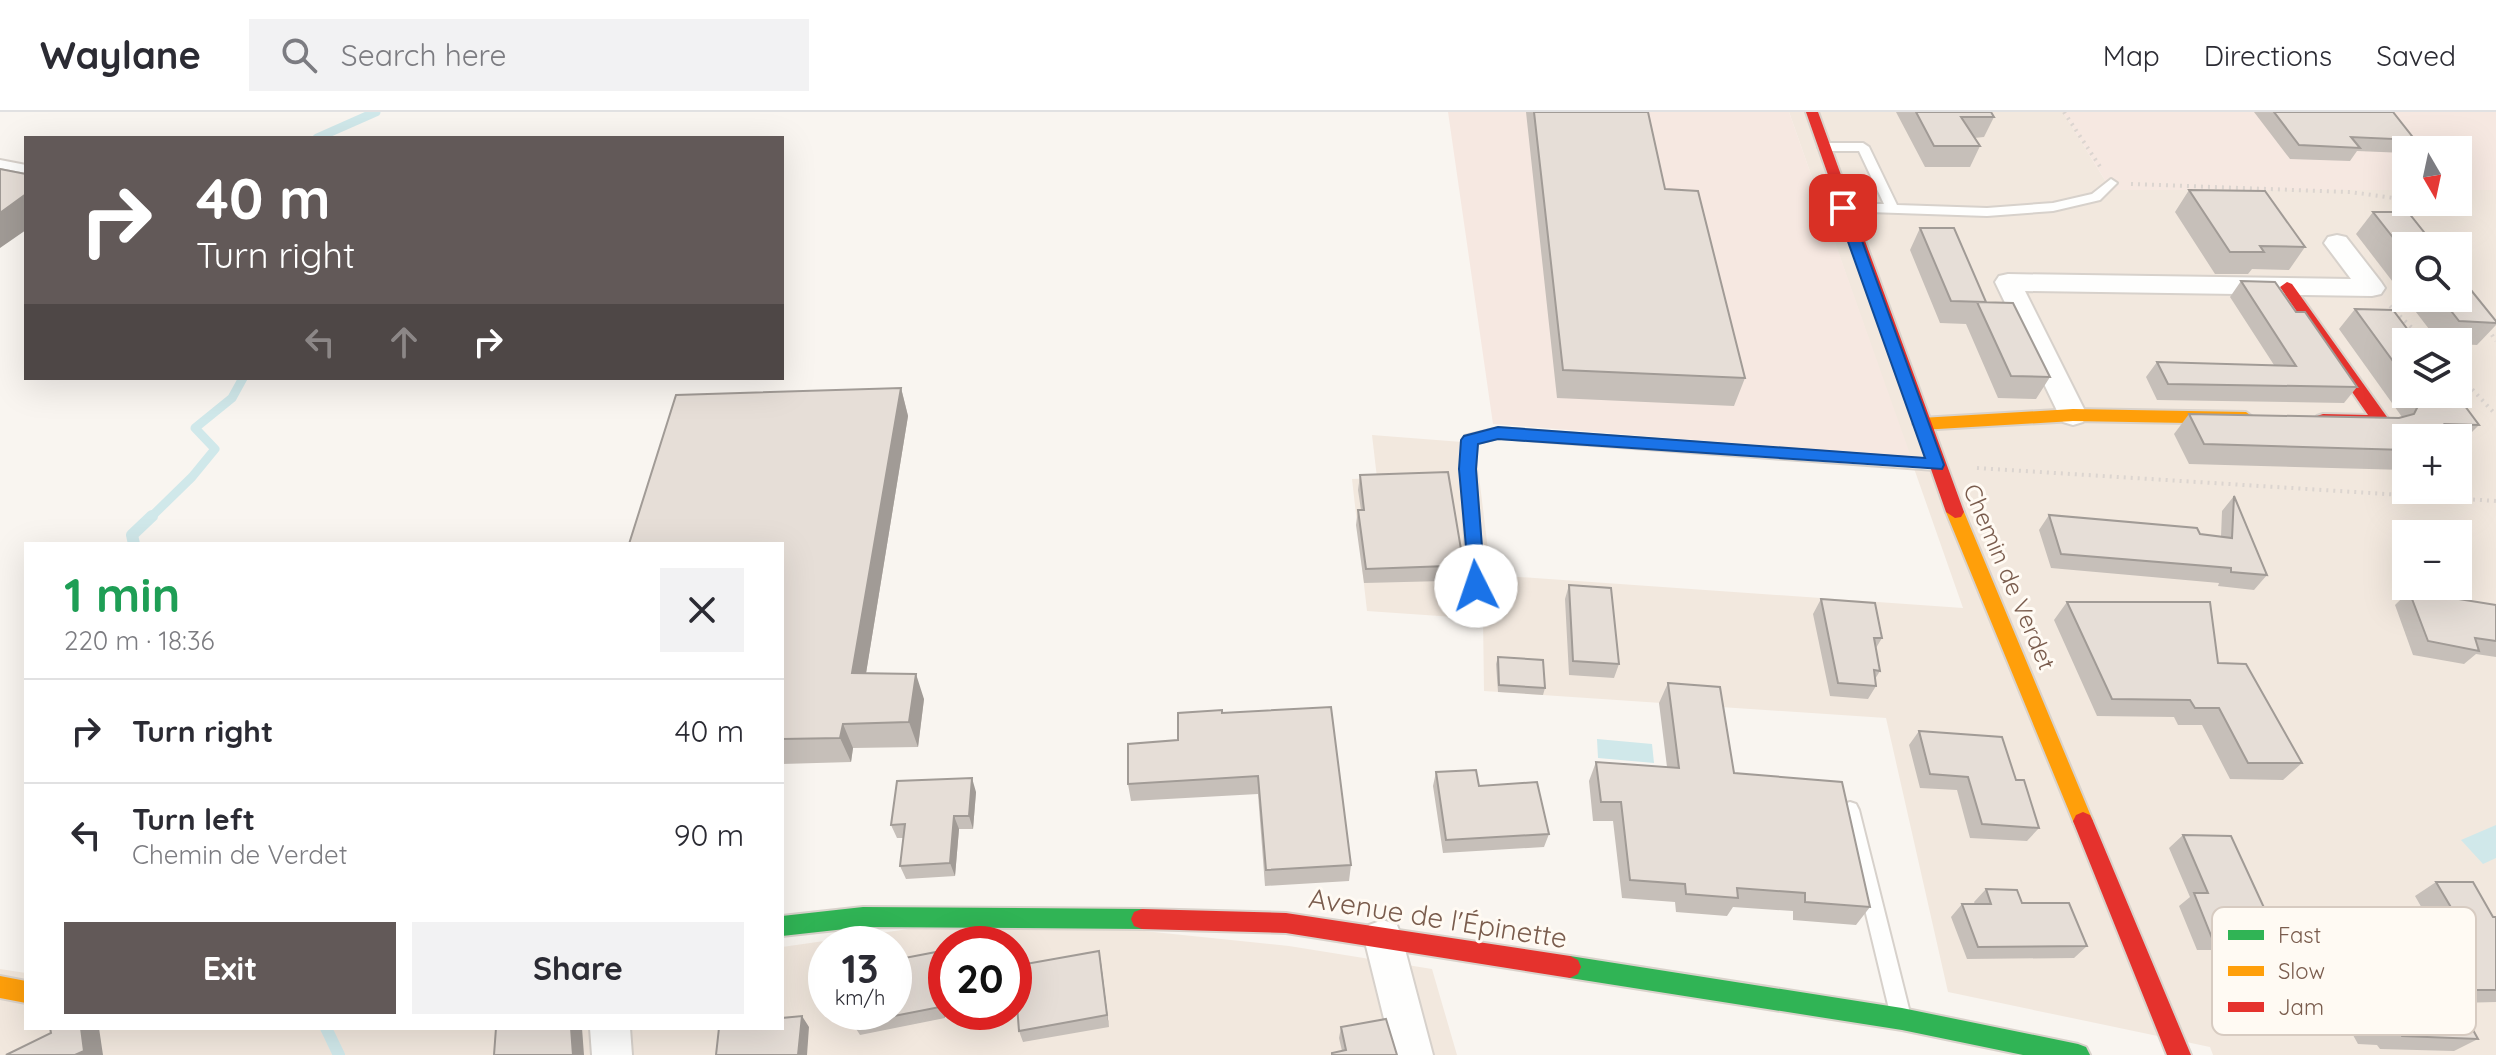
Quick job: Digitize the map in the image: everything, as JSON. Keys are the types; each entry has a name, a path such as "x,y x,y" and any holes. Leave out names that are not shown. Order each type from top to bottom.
{"street":[{"name":"Chemin de Verdet","path":"1812,112 1843,208 1936,465 2179,1055"},
{"path":"2337,243 2372,288"},
{"path":"2073,415 2008,282 2372,288"},
{"path":"2287,287 2381,421 2304,419"},
{"path":"1921,424 2073,415 2258,419"},
{"name":"Avenue de l'Épinette","path":"784,926 863,917 1000,916 1286,923 1902,1019 2078,1055"},
{"path":"1383,938 1413,1055"},
{"path":"610,1030 612,1055"}],"lane":[{"path":"1824,147 1863,147 1892,208 1888,208"},
{"path":"0,164 24,169"},
{"path":"1843,208 1987,212 2053,207 2096,197 2111,183"},
{"path":"1476,586 1468,469 1470,440 1498,433 1936,465"},
{"path":"1850,810 1902,1019"}],"path":[{"path":"2064,112 2111,183 2350,192 2394,198 2415,222"},
{"path":"2372,288 2412,328"},
{"path":"2487,328 2496,341"},
{"path":"2472,389 2496,415"},
{"path":"1936,465 2496,501"}],"shaded area":[{"path":"1448,112 1789,112 1911,457 1493,424"},
{"path":"1789,112 2063,112 2111,190 2392,190 2392,216 2472,216 2472,190 2496,190 2496,1055 2213,1055 2210,1047 1948,992 1886,718 1484,691 1483,619 1367,611 1352,479 1377,478 1372,435 1475,443 1491,575 1963,608"},
{"path":"2063,112 2496,112 2496,190 2472,190 2472,136 2392,136 2392,190 2111,190"},
{"path":"1000,916 1289,946 1432,969 1457,1055 0,1055 0,969 24,973 24,1030 784,1030 784,947 808,943 808,1030 912,1030 912,929 928,926 928,1030 1032,1030 1032,926 930,926"}],"water":[{"path":"1597,739 1652,744 1654,763 1598,758"},
{"path":"2496,825 2496,858 2483,864 2461,840"}],"building":[{"path":"1534,112 1648,112 1665,189 1698,191 1745,378 1563,370"},
{"path":"1916,112 1991,112 1994,117 1961,117 1980,146 1934,146"},
{"path":"2274,112 2393,112 2412,136 2392,136 2392,139 2351,137 2360,148 2299,145"},
{"path":"0,169 24,174 24,195 0,213"},
{"path":"2189,190 2265,191 2305,247 2260,246 2264,252 2230,252"},
{"path":"2373,212 2411,216 2424,232 2392,232 2392,236"},
{"path":"1920,228 1954,228 1986,302 1951,301"},
{"path":"2241,281 2275,282 2296,312 2305,312 2357,387 2168,384 2157,362 2296,366"},
{"path":"2472,291 2496,323 2459,321 2452,312 2472,312"},
{"path":"1977,302 2013,303 2050,377 2011,376"},
{"path":"2355,309 2392,310 2406,328 2392,328 2392,360"},
{"path":"901,388 852,673 916,674 909,722 843,724 840,738 784,739 784,542 630,542 676,395"},
{"path":"2417,408 2466,408 2479,425 2392,424 2392,450 2204,444 2189,414 2399,418 2414,414"},
{"path":"1448,472 1463,561 1445,561 1447,566 1366,569 1358,510 1364,510 1360,475"},
{"path":"2234,496 2267,575 2231,572 2231,568 2061,554 2049,515 2197,528 2200,534 2232,538"},
{"path":"1569,585 1611,588 1619,664 1573,661"},
{"path":"1821,599 1875,603 1882,638 1874,638 1880,671 1874,670 1876,686 1838,683"},
{"path":"2412,600 2465,600 2496,605 2496,641 2475,638 2479,651 2428,641"},
{"path":"2067,602 2210,602 2218,663 2246,664 2302,763 2248,763 2219,708 2195,708 2190,700 2112,699"},
{"path":"1498,657 1543,660 1545,688 1499,685"},
{"path":"1668,683 1720,687 1734,773 1842,782 1870,907 1805,902 1805,893 1737,888 1738,898 1686,894 1685,884 1630,880 1621,802 1601,802 1596,762 1679,768"},
{"path":"1331,707 1351,865 1266,870 1258,776 1128,784 1128,744 1178,740 1178,713"},
{"path":"1919,731 2002,737 2016,780 2024,780 2039,828 1982,824 1968,777 1930,774"},
{"path":"1476,770 1479,786 1537,782 1549,834 1446,840 1436,772"},
{"path":"972,778 969,816 954,816 950,863 900,866 905,824 891,825 897,781"},
{"path":"2183,835 2231,836 2264,907 2212,907 2212,938 2194,893 2208,893"},
{"path":"2436,882 2473,882 2493,917 2496,917 2496,990 2476,990 2476,907 2451,907"},
{"path":"1986,889 2017,890 2022,903 2069,903 2087,946 1978,947 1962,904 1991,904"},
{"path":"1099,951 1107,1015 1032,1029 1032,963"},
{"path":"928,954 928,1009 912,1012 912,957"},
{"path":"802,1016 798,1055 716,1055 719,1030 784,1030 784,1018"},
{"path":"1386,1019 1397,1055 1332,1055 1346,1050 1341,1027"},
{"path":"50,1030 81,1030 84,1051 75,1055 6,1055 51,1033"},
{"path":"496,1030 571,1030 573,1055 494,1055"},
{"path":"2476,1035 2478,1039 2402,1036"}],"waterway":[{"path":"322,136 376,112"},
{"path":"150,518 192,477 215,449 195,428 232,398 242,380"},
{"path":"134,542 132,535 152,516"},
{"path":"327,1030 339,1055"}],"traffic: fast":[{"path":"784,926 863,917 1142,919"},
{"path":"1570,967 1902,1019 2078,1055"}],"traffic: slow":[{"path":"1921,424 2073,415 2246,418"},
{"path":"1955,512 2083,821"},
{"path":"0,987 24,992"}],"traffic: jam":[{"path":"1812,112 1955,512"},
{"path":"2287,287 2381,421 2323,420"},
{"path":"2083,821 2179,1055"},
{"path":"1142,919 1286,923 1570,967"}],"route":[{"path":"1476,586 1468,469 1470,440 1498,433 1936,465 1843,208"}]}
